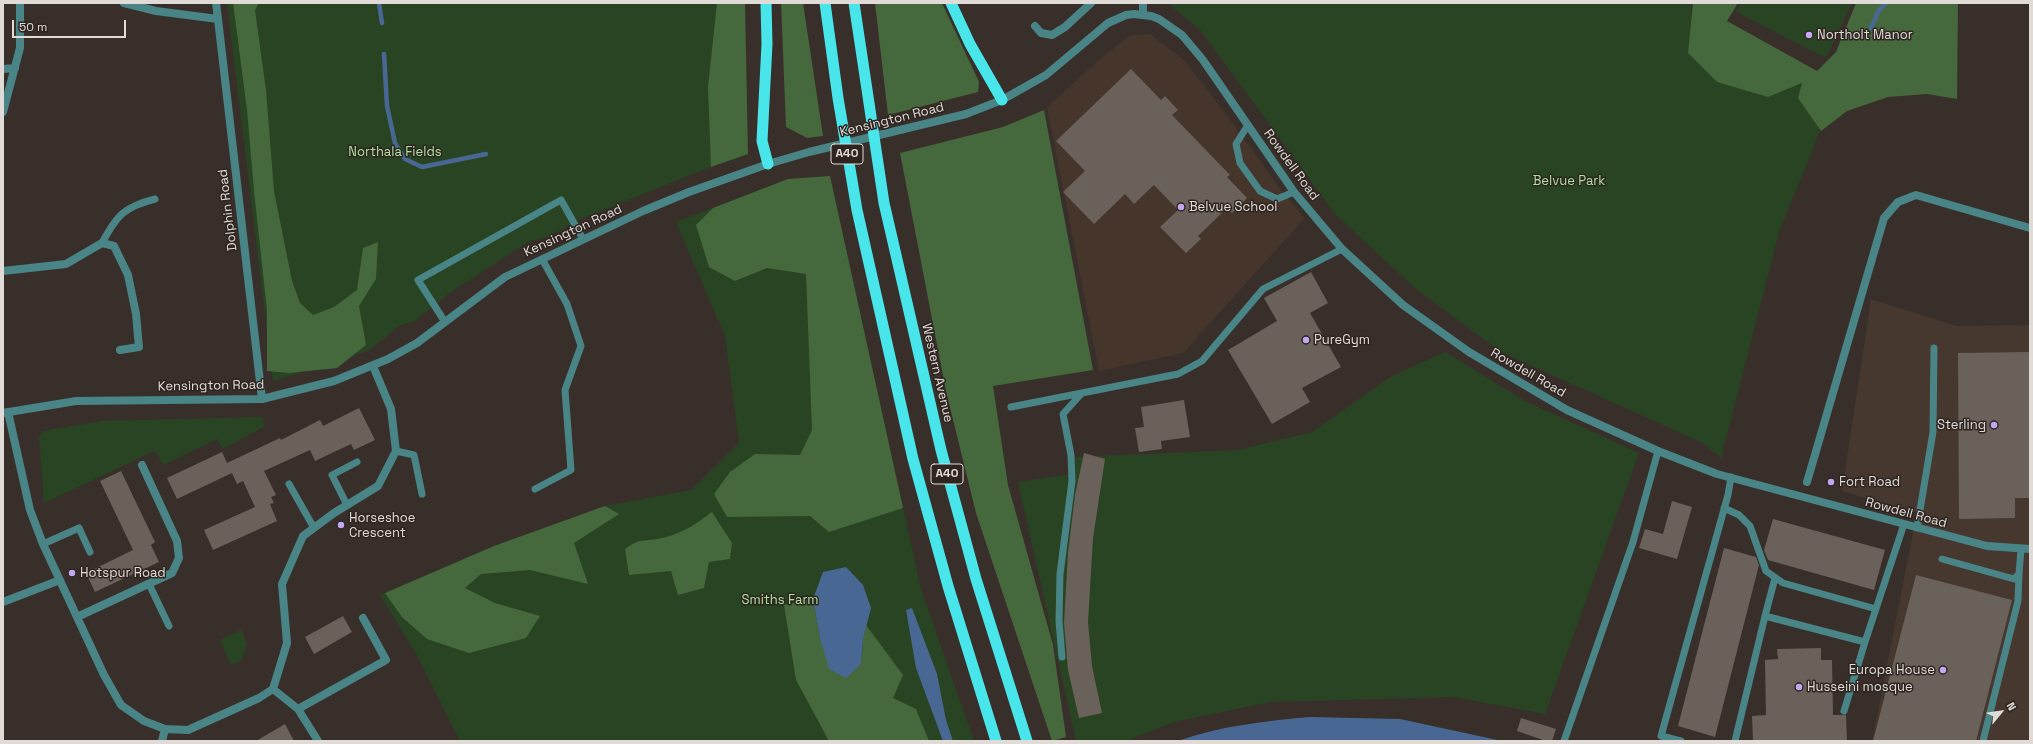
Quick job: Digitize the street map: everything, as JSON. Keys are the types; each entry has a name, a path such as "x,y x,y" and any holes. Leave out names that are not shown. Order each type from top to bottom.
{"highway":[{"path":"766,3 767,44 762,141 768,164"},
{"name":"A40","path":"825,3 838,98 857,210 913,459 948,586 996,741"},
{"name":"Western Avenue","path":"854,3 884,203 941,450 976,579 1027,741"},
{"path":"951,3 970,44 1002,100"}],"street":[{"path":"3,112 16,68 20,48 20,3"},
{"path":"124,3 156,11 218,19"},
{"name":"Dolphin Road","path":"216,3 262,399"},
{"path":"1034,26 1041,33 1052,35 1065,27 1091,3"},
{"path":"1143,3 1143,14"},
{"name":"Kensington Road","path":"6,412 76,401 262,399 319,386 373,366 413,345 495,283 583,238 689,192 768,164 966,114 1002,100 1046,75 1108,23 1126,15 1143,14"},
{"name":"Rowdell Road","path":"1143,14 1159,19 1182,35 1210,70 1294,192 1342,249 1403,305 1469,352 1567,410 1658,451 1731,478 1987,546 2030,549"},
{"path":"3,69 16,68"},
{"path":"1807,482 1884,218 1898,202 1916,195 2030,228"},
{"path":"3,271 66,264 102,243 114,246 128,275 136,314 138,347 120,350"},
{"path":"6,412 30,510 43,544 104,675 121,705 144,721 165,729 188,730 259,698 273,689 287,643 282,584 303,536 347,505 378,486 396,451 391,409 373,366"},
{"path":"77,617 172,573 179,558 177,541 142,465"},
{"path":"3,602 60,580"},
{"path":"298,709 386,660 363,618"},
{"path":"273,689 298,709 318,741"},
{"path":"162,741 165,729"}],"lane":[{"path":"1248,125 1236,144 1240,163 1260,191 1277,199 1294,192"},
{"path":"102,243 114,220 128,209 142,202 155,199"},
{"path":"445,322 418,280 561,200 583,238"},
{"path":"1011,407 1178,374 1189,370 1202,361 1263,289 1342,249"},
{"path":"535,490 571,470 565,390 580,346 567,304 542,258"},
{"path":"1917,528 1933,432 1934,348"},
{"path":"1062,657 1059,621 1060,574 1072,481 1071,455 1063,414 1081,394"},
{"path":"396,451 414,455 422,494"},
{"path":"1564,741 1633,542 1658,451"},
{"path":"347,505 332,475 357,462"},
{"path":"1681,741 1661,736 1731,478"},
{"path":"289,484 314,528"},
{"path":"1724,508 1739,515 1750,526 1766,571 1775,578 1783,583 1876,609"},
{"path":"1844,711 1904,524"},
{"path":"43,544 79,528 90,552"},
{"path":"1983,741 2018,601 2021,549"},
{"path":"1942,559 2014,579 2019,574"},
{"path":"1735,741 1775,578"},
{"path":"149,584 169,626"},
{"path":"1765,616 1865,642"}],"shaded area":[{"name":"Belvue School","path":"1150,34 1184,60 1230,119 1278,186 1305,218 1183,353 1099,371 1047,107 1106,54 1131,35"},
{"path":"1871,299 1956,326 2030,325 2030,741 1872,741 1917,513 1842,491"}],"green space":[{"name":"Northala Fields","path":"227,3 739,3 747,155 713,166 581,219 550,236 528,242 451,292 415,321 399,326 372,348 362,353 273,381"},
{"path":"233,3 259,3 255,10 266,90 274,191 292,281 300,303 313,315 334,307 357,290 363,248 378,242 376,279 359,306 366,345 337,368 289,373 267,371 267,310 247,110"},
{"path":"717,3 745,3 748,154 711,167 708,87"},
{"path":"781,3 803,3 823,136 807,138 786,127"},
{"path":"875,3 942,3 979,82 978,92 888,115"},
{"name":"Belvue Park","path":"1168,3 1691,3 1692,52 1800,82 1820,131 1779,232 1721,458 1703,443 1501,352 1415,288 1335,214 1201,31"},
{"path":"1693,3 1738,3 1727,21 1817,71 1836,52 1856,3 1958,3 1957,99 1927,94 1888,97 1847,111 1821,131 1798,98 1802,83 1768,97 1717,82 1688,53"},
{"name":"Northolt Manor","path":"1741,3 1852,3 1826,58 1736,12"},
{"path":"1044,110 1093,370 993,386 1008,485 1053,645 1066,737 1052,741 976,513 946,391 900,153 1003,127"},
{"name":"Smiths Farm","path":"830,176 921,589 974,741 460,741 417,655 380,595 494,546 605,506 691,490 739,443 725,336 676,222 788,179"},
{"path":"830,176 903,508 829,532 810,516 727,517 714,494 730,472 755,454 800,455 812,430 806,274 767,268 735,281 709,267 696,225 713,208 788,179"},
{"path":"1445,352 1525,401 1639,453 1545,714 1454,697 1270,702 1174,722 1126,741 1076,741 1018,482 1072,474 1076,457 1238,450 1312,432 1392,376"},
{"path":"262,417 265,426 223,449 217,439 163,465 155,451 44,503 39,437 43,431 103,421"},
{"path":"605,506 619,514 574,543 588,584 530,570 481,574 465,588 495,603 540,616 526,638 469,653 427,639 402,617 385,593 494,546"},
{"path":"712,512 732,543 730,559 709,562 704,588 678,595 671,571 629,575 625,549 640,541 665,538 679,533"},
{"path":"813,599 820,638 861,664 866,625 903,675 893,698 916,709 929,741 829,741 796,680 784,605"},
{"path":"241,630 247,644 242,660 231,665 220,640"}],"water":[{"path":"846,567 863,585 871,608 863,639 861,664 846,678 829,669 820,638 813,599 823,572"},
{"path":"912,608 937,674 946,720 953,741 943,741 916,668 906,610"},
{"path":"1310,717 1400,719 1502,741 1178,741 1210,731 1226,728 1260,722"}],"building":[{"path":"1131,69 1161,100 1165,96 1178,110 1172,115 1230,175 1227,177 1247,198 1232,213 1227,208 1198,236 1201,239 1186,253 1160,227 1178,210 1154,185 1134,204 1125,194 1094,224 1063,192 1085,171 1056,141"},
{"path":"1311,272 1328,303 1310,313 1341,367 1302,388 1310,402 1272,424 1228,350 1277,321 1264,298"},
{"name":"Sterling","path":"2030,352 2030,498 2015,498 2015,518 1959,519 1958,353"},
{"path":"1184,400 1190,437 1161,441 1162,449 1139,452 1135,428 1144,427 1141,407"},
{"path":"359,408 375,440 354,450 351,444 315,461 310,450 264,471 276,495 271,497 274,503 270,504 277,521 213,550 204,530 255,507 243,481 237,484 232,473 177,499 167,478 222,452 227,463 280,438 281,440 320,420 323,426"},
{"path":"1084,453 1105,459 1093,538 1088,622 1092,666 1102,713 1079,718 1068,670 1064,623 1068,553 1075,495"},
{"path":"121,471 155,542 151,545 159,562 95,592 86,573 133,550 100,481"},
{"path":"1672,501 1692,507 1677,559 1639,548 1645,529 1663,534"},
{"path":"1773,519 1885,550 1874,590 1768,560 1764,550"},
{"path":"1724,548 1756,557 1759,565 1715,737 1678,726"},
{"name":"Europa House","path":"1916,575 2012,600 1976,741 1873,741"},
{"path":"343,616 352,632 314,654 305,637"},
{"name":"Husseini mosque","path":"1821,648 1821,660 1832,660 1833,715 1846,715 1847,741 1753,741 1752,716 1766,715 1765,660 1778,659 1777,649"},
{"path":"1521,718 1556,729 1552,741 1546,741 1517,731"},
{"path":"285,724 294,741 256,741"}],"waterway":[{"path":"379,3 382,23"},
{"path":"1871,28 1879,10 1886,3"},
{"path":"384,54 387,106 395,143 405,159 422,167 486,154"}],"place":[{"name":"Northolt Manor","path":"1809,35"},
{"name":"Belvue School","path":"1181,207"},
{"name":"PureGym","path":"1306,340"},
{"name":"Sterling","path":"1994,425"},
{"name":"Fort Road","path":"1831,482"},
{"name":"Horseshoe Crescent","path":"341,525"},
{"name":"Hotspur Road","path":"72,573"},
{"name":"Europa House","path":"1943,670"},
{"name":"Husseini mosque","path":"1799,687"}]}
